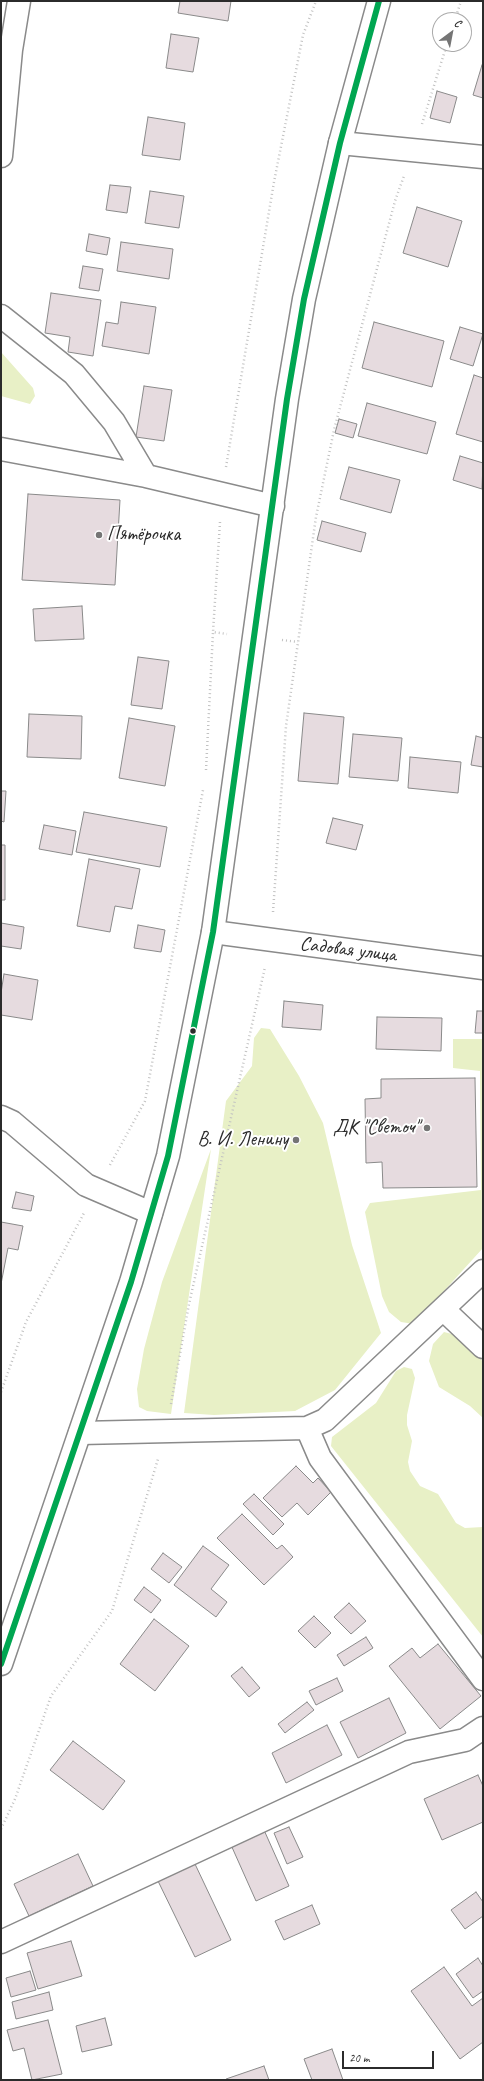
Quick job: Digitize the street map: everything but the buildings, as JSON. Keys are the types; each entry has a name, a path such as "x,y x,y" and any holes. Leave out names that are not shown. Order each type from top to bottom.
{"street":[{"path":"1,156 11,50 19,1"},
{"path":"1,1664 130,1282 168,1156 213,932 287,400 304,299 340,142 378,1"},
{"path":"340,142 483,158"},
{"path":"1,316 74,374 114,422 146,476"},
{"path":"1,449 146,476 272,506"},
{"name":"Садовая улица","path":"213,932 483,968"},
{"path":"1,1117 12,1122 86,1185 151,1213"},
{"path":"80,1433 307,1428 325,1420 444,1310 483,1271"},
{"path":"444,1310 483,1347"},
{"path":"307,1428 320,1458 483,1679"},
{"path":"1,1942 409,1752 465,1740 483,1728"}],"path":[{"path":"206,776 212,632 222,494 274,182 303,35 316,1"},
{"path":"458,12 461,1"},
{"path":"212,632 298,642"},
{"path":"1,1392 26,1322 144,1101 204,784"}],"green space":[{"path":"1,352 33,388 35,396 30,404 1,396"},
{"path":"261,1028 270,1029 299,1076 323,1123 352,1245 381,1333 335,1390 295,1411 214,1415 184,1413 226,1101 252,1066 254,1038"},
{"path":"453,1039 483,1039 483,1248 414,1324 401,1322 389,1312 382,1296 365,1212 370,1203 481,1190 480,1071 453,1068"},
{"path":"211,1149 171,1414 147,1411 139,1407 137,1389 144,1349 162,1282"},
{"path":"444,1332 460,1336 467,1341 483,1362 483,1418 470,1406 439,1387 429,1361 433,1344"},
{"path":"404,1367 412,1369 415,1378 407,1415 407,1425 412,1441 408,1462 410,1471 420,1486 438,1494 456,1523 465,1528 483,1527 483,1637 331,1446 332,1437 376,1403 396,1371"}],"transit line":[{"path":"1,1664 131,1282 168,1156 213,932 287,399 304,299 340,143 379,1"}],"place":[{"name":"Пятёрочка","path":"99,535"},
{"name":"ДК \"Светоч\"","path":"427,1128"},
{"name":"В. И. Ленину","path":"296,1140"}]}
